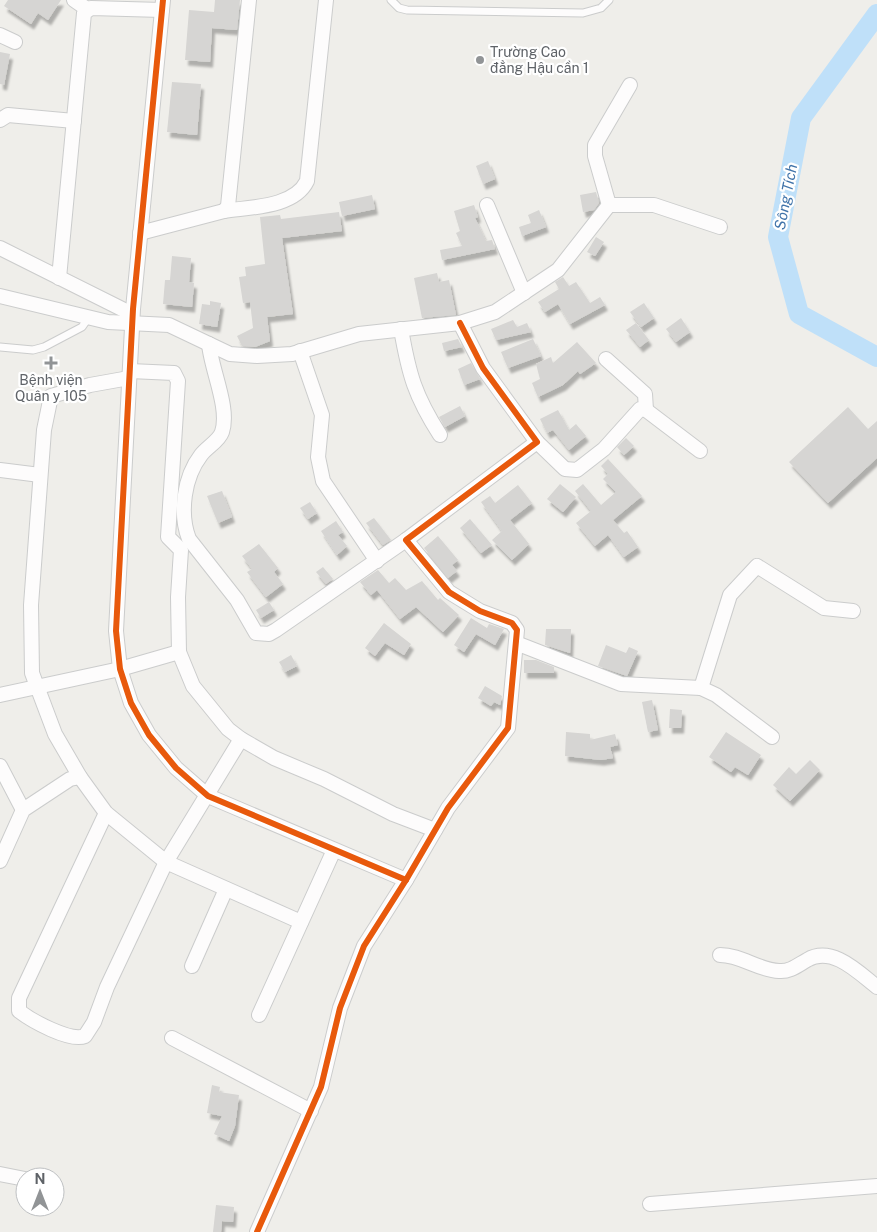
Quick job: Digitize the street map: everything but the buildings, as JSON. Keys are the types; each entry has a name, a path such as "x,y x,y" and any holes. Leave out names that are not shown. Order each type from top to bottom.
{"street":[{"path":"74,0 87,9 162,5 133,318 116,631 120,668 131,703 149,736 176,768 208,796 406,880"},
{"path":"224,211 230,201 249,0"},
{"path":"140,233 224,211 286,199 304,186 307,181 326,0"},
{"path":"59,278 82,21 87,9"},
{"path":"0,35 15,42"},
{"path":"609,205 595,156 595,146 630,85"},
{"path":"0,120 8,115 74,121"},
{"path":"487,205 510,264 524,293"},
{"path":"609,205 654,206 720,226"},
{"path":"0,248 133,318 169,326 230,354 257,356 300,351 359,334 460,323 495,312 558,270 609,205"},
{"path":"0,296 108,322 133,318"},
{"path":"460,323 483,368 537,442 564,469 577,470 604,449 640,409 646,410 700,451"},
{"path":"401,330 412,383 426,413 440,435"},
{"path":"209,344 221,402 222,432 198,459 190,475 184,509 186,531 189,539 237,600 256,633 269,634 276,630 377,561 537,442"},
{"path":"300,351 322,415 318,457 323,481 377,561"},
{"path":"606,360 645,394 646,410"},
{"path":"301,922 166,862 106,813 80,777 54,734 32,672 31,605 44,430 51,396 130,375 174,373 178,381 168,537 181,550 178,597 179,652 193,686 228,728 241,740 274,758 324,779 393,814 435,830"},
{"path":"0,470 40,475"},
{"path":"257,1232 264,1212 320,1088 340,1008 364,946 406,880 448,808 508,728 517,630 512,623 480,611 449,592 406,540"},
{"path":"701,688 730,595 757,566 824,608 853,611"},
{"path":"516,643 621,684 701,688 716,695 772,737"},
{"path":"0,695 120,668 179,652"},
{"path":"106,813 18,998 19,1011 27,1018 71,1038 85,1036 94,1022 107,987 166,862 241,740"},
{"path":"0,766 23,810"},
{"path":"0,861 23,810 70,779 80,777"},
{"path":"259,1014 334,850"},
{"path":"192,966 226,889"},
{"path":"720,955 730,955 765,969 787,971 810,958 825,954 854,969 877,987"},
{"path":"172,1038 311,1111"},
{"path":"0,1174 15,1177"},
{"path":"650,1204 877,1186"}],"lane":[{"path":"391,0 399,8 406,10 583,13 594,12 608,0"},
{"path":"0,347 33,350 44,347 82,326 89,317"}],"waterway":[{"name":"Sông Tích","path":"877,14 801,118 778,237 799,314 877,357"}],"cycle path":[{"path":"163,0 133,309 116,631 120,669 131,703 149,735 176,768 208,796 406,880"},
{"path":"257,1232 321,1087 340,1008 364,946 406,880 448,808 508,728 517,630 512,623 480,611 449,592 406,540 537,442 483,368 460,323"}],"place":[{"name":"Trường Cao đẳng Hậu cần 1","path":"480,60"},
{"name":"Bệnh viện Quân y 105","path":"51,363"}]}
